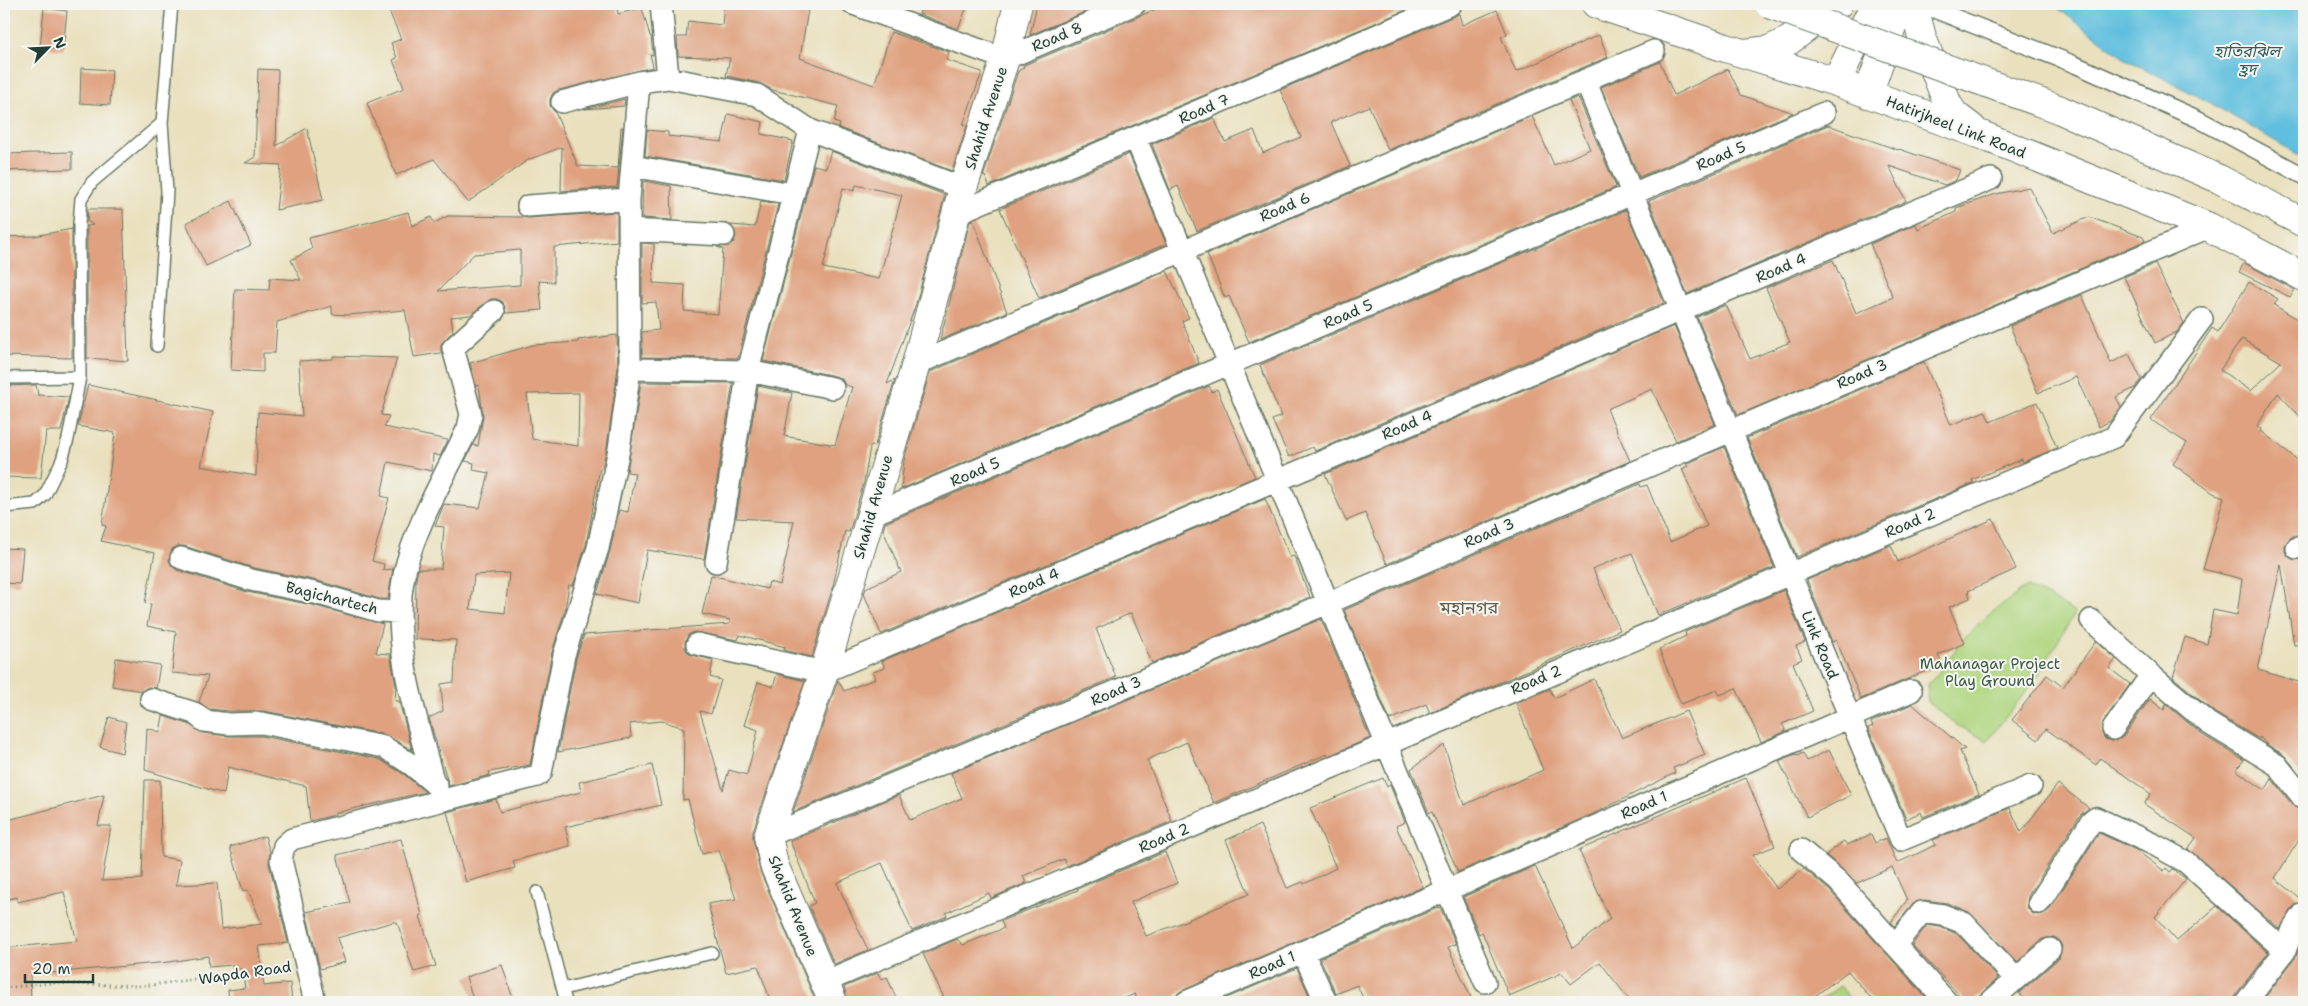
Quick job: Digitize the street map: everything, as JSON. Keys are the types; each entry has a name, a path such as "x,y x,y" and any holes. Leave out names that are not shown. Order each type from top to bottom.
{"main road":[{"name":"Shahid Avenue","path":"829,992 774,865 768,836 824,672 916,364 960,201 1005,59 1018,4"},
{"name":"Hatirjheel Link Road","path":"1596,4 1743,54 1836,82 1984,136 2209,227 2304,277"},
{"path":"1769,4 2058,110 2220,179 2304,223"},
{"path":"1743,54 1769,50 1790,40 1838,4"},
{"path":"1836,82 1875,4"},
{"path":"1868,94 1900,4"},
{"path":"1912,4 1922,37 1948,106 1963,122 1984,136"}],"street":[{"path":"662,4 668,78"},
{"path":"853,4 1005,59"},
{"name":"Road 8","path":"1005,59 1135,4"},
{"name":"Road 7","path":"960,201 1136,139 1451,4"},
{"path":"1920,4 2076,65 2181,112 2304,176"},
{"name":"Road 6","path":"916,364 1654,51"},
{"path":"562,102 638,82 668,78 757,95 810,130 960,201"},
{"name":"Link Road","path":"1585,80 1850,716"},
{"path":"315,1002 281,860 284,846 292,839 537,776 541,773 564,654 598,548 618,449 630,369 629,199 638,82"},
{"name":"Road 5","path":"871,515 1824,112"},
{"path":"716,562 748,371 810,130"},
{"path":"1136,139 1485,982"},
{"path":"632,166 792,194"},
{"name":"Road 4","path":"824,672 1991,179"},
{"path":"528,206 629,199"},
{"name":"Road 3","path":"768,836 1328,603 1731,429 2209,227"},
{"path":"629,230 724,235"},
{"path":"400,612 404,574 420,527 468,428 471,414 453,348 494,311"},
{"name":"Road 2","path":"829,992 1386,743 2114,437 2202,319"},
{"path":"630,369 748,371 833,388"},
{"name":"Bagichartech","path":"181,558 251,580 315,593 378,611 400,612 407,677 434,784"},
{"path":"2091,620 2151,676 2208,723 2277,765 2304,798"},
{"path":"698,644 824,672"},
{"path":"2113,728 2151,676"},
{"name":"Road 1","path":"1186,1002 1911,691"},
{"path":"151,699 194,713 204,721 229,724 262,723 384,747 412,765 450,798"},
{"path":"1850,716 1901,840 2031,786"},
{"path":"2039,903 2091,822 2096,818 2156,845 2186,862 2285,951"},
{"path":"1801,850 1838,881 1947,1002"},
{"path":"1895,945 1922,912 1944,915 1964,923 2016,979"},
{"path":"2246,1002 2285,951 2293,929 2304,913"},
{"path":"1990,1002 2050,948"},
{"path":"1303,952 1326,1002"}],"lane":[{"path":"157,346 167,191 162,123 172,4"},
{"path":"4,507 35,504 45,495 62,460 68,439 80,377 79,224 81,199 92,182 162,123"},
{"path":"4,378 80,377"},
{"path":"537,892 566,1002"},
{"path":"563,989 712,953"}],"path":[{"name":"Wapda Road","path":"4,988 51,983 144,986 306,964"}],"green space":[{"name":"Mahanagar Project Play Ground","path":"2027,587 2051,598 2075,613 2033,683 1987,741 1957,725 1927,702 1928,684 1978,624"},
{"path":"1840,986 1852,1002 1817,1002"}],"water":[{"name":"হাতিরঝিল হ্রদ","path":"2052,4 2304,4 2304,158 2207,101 2124,58"}],"building":[{"path":"386,4 617,4 618,14 642,8 651,36 653,55 650,54 653,67 559,90 553,93 550,99 550,106 555,112 578,166 618,168 621,127 623,127 617,187 561,191 562,147 528,160 468,202 434,159 396,175 367,103 404,88 393,60 397,58 391,43 401,39"},
{"path":"724,4 809,4 800,58 874,85 891,32 949,52 946,60 982,72 963,125 967,126 952,171 839,128 840,124 834,122 838,106 773,90 759,83 726,76 730,58 678,56 677,37 686,37 688,21 722,25"},
{"path":"923,4 968,4 958,29 919,14"},
{"path":"1037,4 1104,4 1030,35"},
{"path":"1168,4 1420,4 989,186 985,176 983,177 1018,71 1024,65"},
{"path":"44,8 67,11 63,50 40,47"},
{"path":"1497,10 1507,34 1501,37 1516,72 1599,35 1608,57 1388,150 1369,106 1331,122 1350,166 1197,231 1178,186 1170,190 1152,144 1214,118 1225,142 1254,130 1263,153 1301,137 1280,90 1459,14 1462,25"},
{"path":"1660,62 1674,95 1728,69 1741,95 1793,113 1639,177 1601,87"},
{"path":"81,68 112,70 110,105 80,103"},
{"path":"258,69 278,70 276,146 307,128 323,200 276,210 281,165 245,163 255,157"},
{"path":"1578,97 1616,187 1249,342 1229,296 1225,298 1207,254 1532,116 1554,165 1590,149 1569,101"},
{"path":"625,99 624,106 584,109"},
{"path":"728,114 763,122 761,134 793,141 784,180 645,156 647,130 668,132 668,136 722,142"},
{"path":"1828,125 1960,170 1956,180 1945,185 1889,166 1906,201 1687,294 1649,201"},
{"path":"831,151 945,195 916,304 887,384 895,380 875,445 870,447 864,482 849,532 845,531 833,586 812,657 784,650 785,647 740,635 738,640 694,632 688,635 685,642 685,648 689,654 713,660 710,677 721,680 711,714 700,711 723,790 729,770 747,775 758,730 744,725 758,682 773,687 777,674 805,681 753,831 753,839 760,871 816,1002 771,1002 758,966 726,973 708,904 736,899 719,850 702,854 688,799 683,800 684,728 662,721 630,724 631,738 558,752 576,658 584,635 730,624 730,620 702,614 711,575 767,589 769,582 780,585 794,521 736,518 758,386 792,393 784,436 835,445 852,387 845,385 842,379 835,376 763,361 814,165 826,168","holes":["856,185 902,195 879,279 823,268 843,188 854,191"]},
{"path":"72,152 72,169 4,171 4,154"},
{"path":"1129,154 1166,244 1039,298 1000,209"},
{"path":"643,181 671,186 672,220 642,218"},
{"path":"2029,187 2053,233 2089,217 2143,237 2145,241 1738,415 1697,317 1726,305 1750,359 1790,342 1766,288 1833,260 1856,313 1893,297 1870,244 1916,224 1918,229 1956,212 1956,208 1996,194"},
{"path":"231,201 251,245 206,266 186,223"},
{"path":"761,201 778,204 738,358 642,357 642,332 659,330 656,302 642,303 642,243 654,244 653,283 685,285 684,311 718,314 723,249 717,247 729,246 734,242 736,235 731,225 755,227"},
{"path":"88,209 123,209 128,361 87,358 87,226 93,225 87,221"},
{"path":"1626,210 1664,303 1315,451 1313,447 1289,457 1272,420 1281,416 1260,365"},
{"path":"408,212 412,226 431,217 434,223 448,216 529,218 617,212 617,241 554,247 554,282 539,281 542,310 506,313 503,302 491,299 470,315 451,317 453,331 441,344 441,353 414,357 405,310 348,315 332,314 332,306 277,322 275,353 263,353 263,372 231,370 235,289 269,290 270,278 301,280 291,260 312,249 309,238","holes":["520,250 520,285 438,291 474,254"]},
{"path":"973,220 1007,312 940,340 970,221"},
{"path":"72,229 72,358 4,356 4,237 34,236"},
{"path":"2244,263 2295,290 2290,297 2239,272"},
{"path":"2155,264 2184,323 2177,332 2155,343 2124,277"},
{"path":"1167,271 1189,318 1182,321 1199,363 901,489 904,460 930,372"},
{"path":"2249,282 2278,299 2274,305 2304,323 2304,421 2278,393 2257,426 2304,465 2304,534 2293,536 2288,540 2285,545 2285,552 2294,560 2304,559 2304,644 2294,645 2281,564 2258,670 2302,683 2304,688 2304,779 2284,755 2265,743 2260,737 2259,739 2215,713 2173,677 2185,637 2207,644 2213,610 2237,615 2242,579 2203,569 2224,497 2213,493 2173,464 2187,443 2151,420 2212,328 2218,332","holes":["2242,339 2281,362 2251,391 2220,370"]},
{"path":"2082,295 2111,363 2129,354 2141,379 2135,388 2116,397 2121,407 2110,421 2099,427 2076,377 2038,393 2010,326"},
{"path":"1674,326 1715,424 1676,441 1652,389 1607,409 1630,461 1387,564 1365,513 1346,521 1325,474"},
{"path":"617,335 618,368 607,447 602,468 600,468 586,545 573,586 569,585 565,610 552,652 530,765 489,772 490,775 449,786 429,718 443,711 441,684 454,682 456,640 415,639 416,580 418,569 441,569 444,527 435,526 444,504 480,508 489,473 473,470 474,463 465,461 473,445 478,446 483,416 479,385 476,386 470,363 533,345 578,342 578,340","holes":["579,393 578,446 532,439 527,394","509,573 505,613 470,609 474,575"]},
{"path":"333,356 397,358 381,415 389,416 384,427 448,440 440,456 433,454 432,471 388,462 381,496 389,498 372,561 384,564 383,570 393,569 388,599 380,599 318,581 254,568 184,546 172,549 169,560 177,570 247,592 312,605 383,624 376,653 390,654 396,686 395,701 399,701 412,750 386,735 264,711 209,709 199,702 208,676 172,673 176,632 147,626 151,604 145,603 155,553 101,541 106,526 102,525 115,433 78,426 88,385 213,412 201,466 256,476 258,412 302,416 299,361 333,359"},
{"path":"1924,362 1951,425 1985,411 1990,422 2037,402 2057,448 2023,462 2022,459 1972,480 1973,483 1797,557 1747,438"},
{"path":"641,382 733,383 704,559 647,550 638,603 597,594 610,551 619,510 628,512 635,473 627,472"},
{"path":"36,385 38,395 69,397 61,431 46,431 41,478 4,477 4,386"},
{"path":"1209,386 1212,392 1217,389 1255,477 881,634 864,594 866,588 901,572 883,530 885,523"},
{"path":"1724,447 1774,567 1658,615 1632,553 1594,568 1620,630 1430,713 1426,704 1390,720 1344,610 1640,484 1641,487 1647,485 1670,542 1707,526 1682,469 1688,466 1686,464"},
{"path":"1265,499 1290,557 1294,556 1310,597 1152,663 1131,613 1096,629 1116,677 793,812 838,680 844,691 875,679 873,672 885,668 882,661"},
{"path":"1993,519 2016,569 1968,591 1970,598 1949,607 1965,643 1938,655 1942,664 1861,699 1836,640 1832,642 1807,580 1891,545 1898,562"},
{"path":"4,548 23,549 20,584 4,583"},
{"path":"1784,590 1805,642 1796,646 1802,659 1793,663 1813,711 1782,724 1786,731 1761,742 1736,688 1720,695 1717,690 1681,704 1659,649 1686,636 1685,632"},
{"path":"1321,619 1370,738 1328,756 1327,754 1214,803 1187,742 1147,760 1172,821 1067,866 1064,859 1023,876 1026,883 991,898 989,893 946,913 947,916 912,931 882,863 837,883 868,950 834,964 809,906 815,903 790,841 899,795 910,820 962,798 951,773"},
{"path":"2096,641 2116,659 2109,668 2130,684 2103,722 2102,734 2105,739 2112,741 2123,737 2150,699 2164,710 2166,704 2201,734 2244,760 2236,770 2265,790 2272,779 2294,807 2304,811 2304,832 2275,878 2303,901 2294,906 2280,929 2188,849 2196,838 2144,804 2151,794 2100,758 2096,765 2046,729 2038,740 2012,720 2047,675 2063,687"},
{"path":"116,658 160,665 156,688 148,687 142,691 112,686"},
{"path":"1594,679 1622,738 1686,711 1705,755 1673,768 1675,773 1593,814 1458,872 1432,812 1429,813 1411,769 1444,745 1464,805 1543,770 1516,703 1550,689 1554,698"},
{"path":"1912,704 1965,749 1960,751 1979,794 1923,817 1921,812 1906,819 1868,728 1873,726 1871,722"},
{"path":"163,716 188,724 203,733 229,736 261,736 379,759 405,775 425,792 335,813 335,815 310,821 306,786 228,767 224,794 145,770 147,728 160,732"},
{"path":"109,717 126,722 122,753 100,747"},
{"path":"1829,750 1851,795 1807,817 1779,761 1803,753 1807,761"},
{"path":"652,765 661,805 565,827 570,846 513,861 515,868 466,882 447,812 496,799 500,812 581,792 579,782"},
{"path":"1383,778 1387,787 1390,785 1405,822 1396,826 1423,887 1181,991 1176,995 1174,1002 1138,1002 1135,994 1115,1002 946,1002 923,954 957,939 963,945 1004,928 1001,921 1165,852 1177,883 1131,902 1146,936 1178,924 1249,894 1226,840 1260,825 1287,888 1303,882 1304,884 1336,868 1310,808"},
{"path":"1746,778 1775,846 1753,855 1777,889 1804,869 1829,890 1930,1002 1874,1002 1848,971 1807,1002 1631,1002 1600,962 1571,984 1562,973 1509,996 1482,932 1479,934 1463,897 1535,866 1573,948 1610,919 1579,850"},
{"path":"145,780 160,780 161,857 180,860 176,885 217,883 221,929 262,924 248,890 243,891 230,847 265,836 270,853 269,863 288,943 259,946 264,986 290,983 292,1002 229,1002 228,990 245,988 242,969 233,970 233,965 209,967 208,956 169,962 30,975 31,1002 4,1002 4,948 77,941 64,892 17,902 17,897 4,900 4,821 104,795 98,826 111,826 102,881 142,879"},
{"path":"2058,784 2089,808 2080,815 2028,896 2028,909 2033,914 2039,915 2049,910 2099,833 2136,850 2164,871 2166,868 2170,872 2173,869 2186,879 2155,917 2177,941 2217,906 2268,953 2236,994 2234,1002 2027,1002 2019,993 2059,958 2062,947 2059,940 2054,937 2042,939 2017,962 1969,912 1947,903 1924,900 1913,904 1895,926 1891,922 1907,900 1892,867 1857,883 1826,855 1844,841 1847,845 1871,834 1875,843 1886,838 1897,863 1936,845 1933,840 2010,808 2021,832"},
{"path":"401,839 422,915 420,916 436,966 414,972 397,922 393,922 337,938 345,962 320,969 306,912 350,903 337,855"},
{"path":"1440,907 1456,944 1448,947 1473,1002 1365,1002 1357,985 1336,994 1320,958"},
{"path":"1927,925 1940,927 1957,934 1998,978 1972,1002 1966,1002 1912,945"},
{"path":"2301,945 2304,948 2304,1002 2262,1002 2295,958"},
{"path":"502,965 514,1002 474,1002 466,977"},
{"path":"1297,968 1312,1002 1217,1002"},
{"path":"878,973 881,979 887,977 898,1002 848,1002 844,987"}],"district":[{"name":"মহানগর","path":"1469,608"}]}
